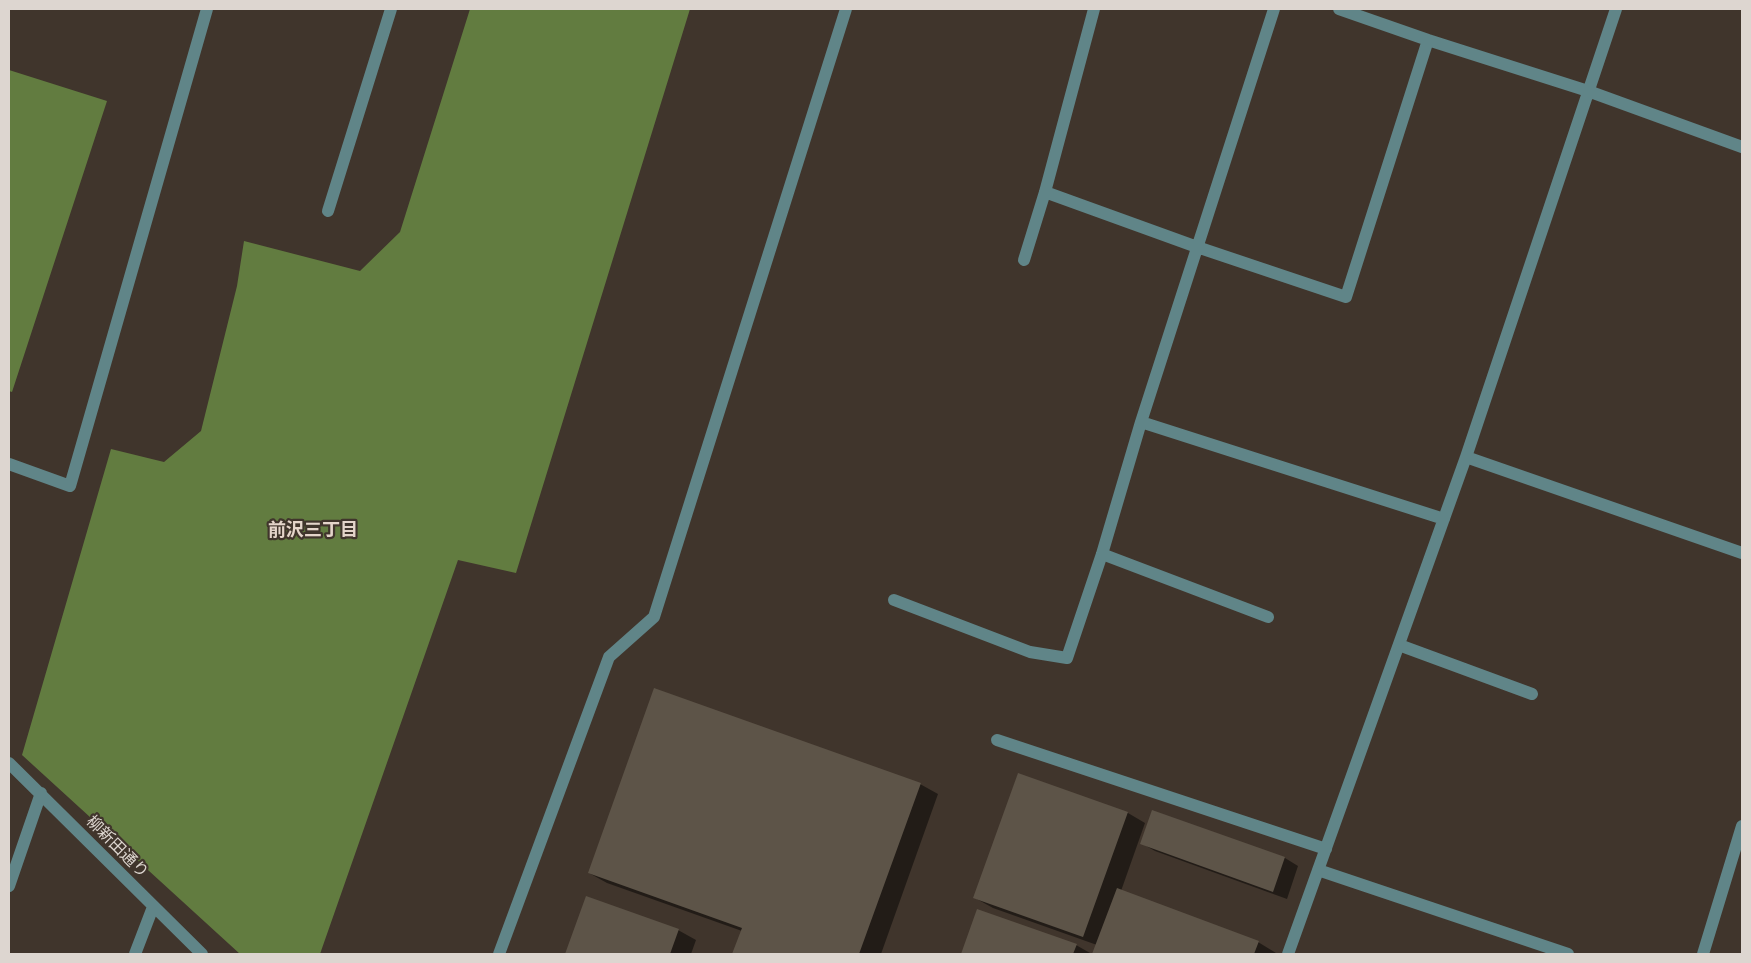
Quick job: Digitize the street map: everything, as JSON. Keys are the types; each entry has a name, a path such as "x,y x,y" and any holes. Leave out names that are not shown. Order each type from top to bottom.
{"street":[{"path":"9,464 70,486 207,9"},
{"path":"328,211 392,9"},
{"path":"500,954 609,657 654,617 846,9"},
{"path":"1024,260 1094,9"},
{"path":"894,600 1030,652 1066,658 1102,554 1197,247 1274,9"},
{"path":"1339,9 1428,40 1588,91 1742,147"},
{"path":"1288,954 1466,457 1616,9"},
{"path":"1044,192 1197,247 1346,297 1428,40"},
{"path":"1142,422 1444,519"},
{"path":"1466,457 1742,553"},
{"path":"1102,554 1268,617"},
{"path":"1399,645 1532,694"},
{"path":"997,740 1326,849"},
{"name":"柳新田通り","path":"9,762 202,954"},
{"path":"9,886 41,793"},
{"path":"1703,954 1742,826"},
{"path":"1318,870 1568,954"},
{"path":"135,954 153,907"}],"green space":[{"path":"470,9 690,9 516,573 458,560 320,954 240,954 22,755 111,449 164,462 201,431 237,286 244,241 360,271 400,232"},
{"path":"9,70 107,101 12,392 9,391"}],"building":[{"path":"654,688 921,783 859,954 732,954 742,928 588,873"},
{"path":"1018,773 1128,812 1083,937 973,898"},
{"path":"1152,810 1285,857 1273,892 1140,844"},
{"path":"1117,888 1259,941 1254,954 1092,954"},
{"path":"586,896 679,929 670,954 565,954"},
{"path":"977,909 1077,944 1073,954 961,954"}],"district":[{"name":"前沢三丁目","path":"313,531"}]}
